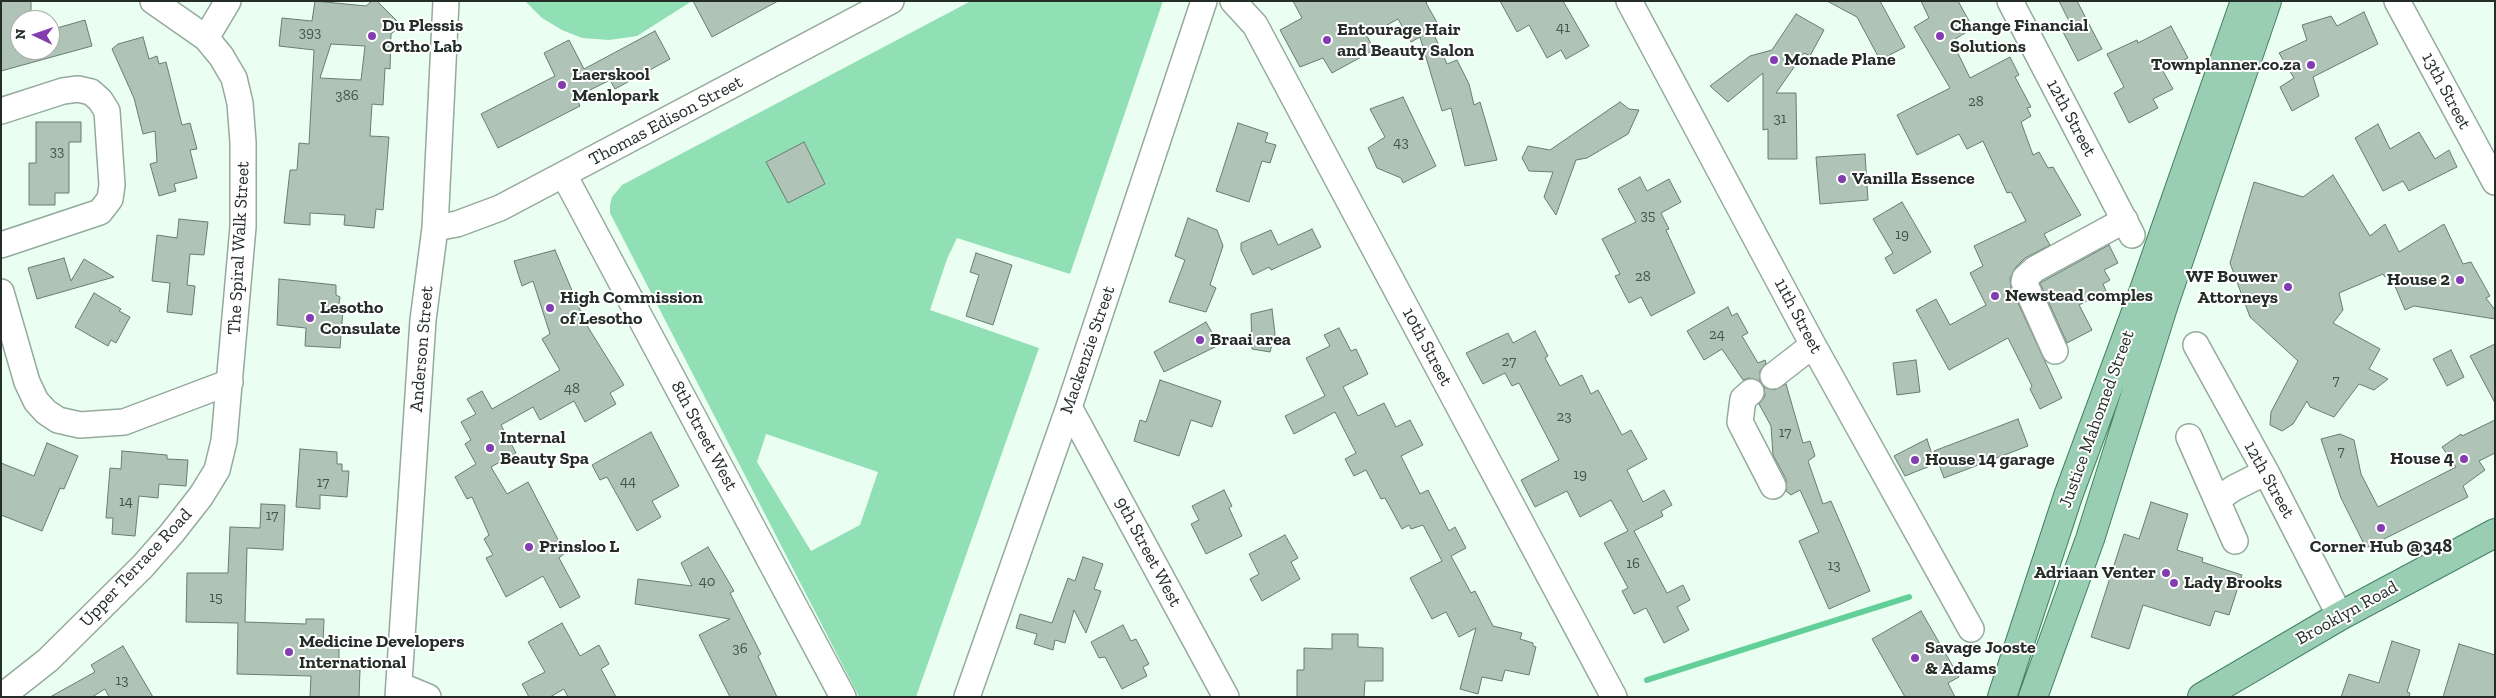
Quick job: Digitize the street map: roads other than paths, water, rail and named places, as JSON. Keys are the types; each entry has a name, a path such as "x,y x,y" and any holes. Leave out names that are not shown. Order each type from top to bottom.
{"main road":[{"name":"Justice Mahomed Street","path":"2002,697 2068,496 2144,290 2245,1"},
{"name":"Justice Mahomed Street","path":"2036,694 2090,539 2164,304 2267,1"},
{"name":"Brooklyn Road","path":"2202,697 2340,616 2495,533"}],"street":[{"name":"The Spiral Walk Street","path":"154,1 206,38 222,56 234,78 240,103 243,142 243,227 230,382"},
{"path":"206,38 228,1"},
{"name":"Anderson Street","path":"399,691 423,320 435,228 446,1"},
{"name":"Thomas Edison Street","path":"435,228 477,218 564,175 891,1"},
{"name":"Mackenzie Street","path":"967,697 1069,406 1204,1"},
{"name":"10th Street","path":"1233,1 1255,25 1614,697"},
{"name":"11th Street","path":"1629,1 1813,345 1971,629"},
{"name":"12th Street","path":"2010,1 2129,227 2035,269 2025,278 2024,282 2055,352"},
{"name":"13th Street","path":"2397,1 2495,182"},
{"path":"1,111 63,91 78,89 91,92 100,100 106,111 112,185 110,199 100,212 1,245"},
{"name":"8th Street West","path":"564,175 843,697"},
{"path":"1,292 27,382 36,401 46,412 58,420 80,425 124,422 230,382"},
{"path":"1773,376 1813,345"},
{"name":"12th Street","path":"2196,345 2266,472 2340,616"},
{"name":"Upper Terrace Road","path":"1,696 48,660 143,566 201,496 217,470 224,441 230,382"},
{"path":"1751,392 1743,399 1740,422 1773,486"},
{"name":"9th Street West","path":"1069,406 1226,697"},
{"path":"2189,437 2218,499 2235,542"},
{"path":"2218,499 2234,488 2266,472"},
{"path":"399,691 428,697"}],"waterway":[{"path":"1647,680 1909,597"}],"place":[{"name":"Du Plessis Ortho Lab","path":"372,36"},
{"name":"Change Financial Solutions","path":"1940,36"},
{"name":"Entourage Hair and Beauty Salon","path":"1327,40"},
{"name":"Monade Plane","path":"1774,60"},
{"name":"Townplanner.co.za","path":"2311,65"},
{"name":"Laerskool Menlopark","path":"562,85"},
{"name":"Vanilla Essence","path":"1842,179"},
{"name":"House 2","path":"2460,280"},
{"name":"WF Bouwer Attorneys","path":"2288,287"},
{"name":"Newstead comples","path":"1995,296"},
{"name":"High Commission of Lesotho","path":"550,308"},
{"name":"Lesotho Consulate","path":"310,318"},
{"name":"Braai area","path":"1200,340"},
{"name":"Internal Beauty Spa","path":"490,448"},
{"name":"House 4","path":"2464,459"},
{"name":"House 14 garage","path":"1915,460"},
{"name":"Corner Hub @348","path":"2381,528"},
{"name":"Prinsloo L","path":"529,547"},
{"name":"Adriaan Venter","path":"2166,573"},
{"name":"Lady Brooks","path":"2174,583"},
{"name":"Medicine Developers International","path":"289,652"},
{"name":"Savage Jooste & Adams","path":"1915,658"}]}
